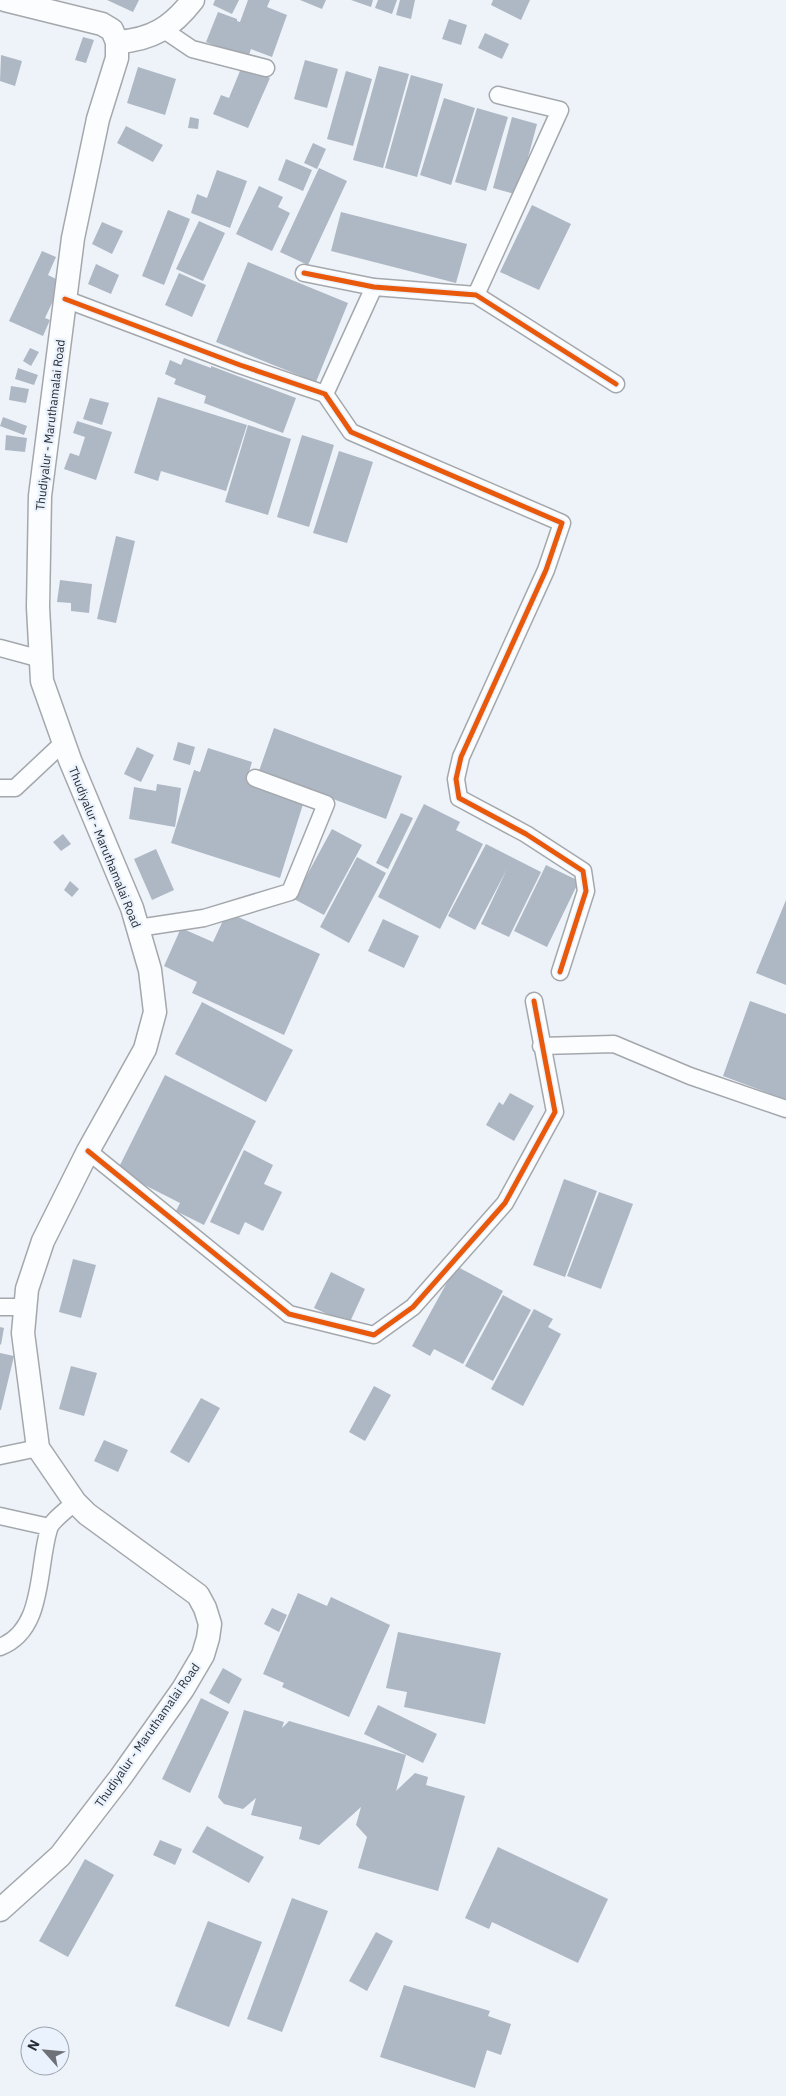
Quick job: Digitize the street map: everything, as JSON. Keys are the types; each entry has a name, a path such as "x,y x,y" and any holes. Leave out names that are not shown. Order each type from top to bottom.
{"main road":[{"path":"5,0 102,24 112,30 117,42 133,41 164,30 182,14 193,0"},
{"name":"Thudiyalur - Maruthamalai Road","path":"1,1909 60,1856 114,1786 183,1689 203,1655 210,1624 198,1595 87,1514 75,1502 38,1448 23,1333 27,1290 43,1241 88,1151 145,1049 155,1012 150,970 132,908 64,742 42,682 38,607 40,496 73,238 98,119 117,58 117,42"}],"street":[{"path":"164,30 192,49 266,68"},
{"path":"476,295 560,110 498,94"},
{"path":"304,273 374,287 476,295 616,384"},
{"path":"325,394 374,287"},
{"path":"65,299 240,365 325,394 351,432 562,523 546,570 461,757 456,779 459,798 526,834 583,871 586,891 560,972"},
{"path":"0,648 41,659"},
{"path":"0,788 15,788 64,742"},
{"path":"138,928 204,918 290,892 326,804 255,778"},
{"path":"88,1151 289,1314 374,1336 413,1307 505,1203 555,1112 534,1002"},
{"path":"541,1046 614,1044 690,1076 786,1109"},
{"path":"0,1307 26,1307"},
{"path":"0,1456 38,1448"},
{"path":"0,1647 9,1644 26,1628 39,1588 49,1527 75,1502"},
{"path":"0,1516 49,1527"}],"building":[{"path":"107,0 139,0 133,12"},
{"path":"215,0 239,0 232,14 213,5"},
{"path":"248,0 270,0 267,7 287,15 272,57 251,49 248,58 206,42 218,12 240,22"},
{"path":"300,0 326,0 322,9"},
{"path":"351,0 373,0 371,7"},
{"path":"378,0 397,0 392,14 375,8"},
{"path":"400,0 415,0 411,19 396,15"},
{"path":"493,0 530,0 521,20 491,5"},
{"path":"449,19 467,25 461,45 442,39"},
{"path":"485,33 509,44 502,59 478,48"},
{"path":"83,37 94,40 86,63 75,60"},
{"path":"1,55 22,61 15,86 0,81"},
{"path":"305,60 338,69 327,108 294,99"},
{"path":"242,66 270,78 248,128 213,114 221,95 229,98"},
{"path":"379,66 409,74 383,168 353,160"},
{"path":"138,67 176,79 165,115 127,103"},
{"path":"346,71 372,79 353,146 327,139"},
{"path":"411,75 443,84 417,177 385,168"},
{"path":"444,98 475,108 451,185 420,175"},
{"path":"477,108 508,117 486,191 455,182"},
{"path":"190,117 199,119 198,129 188,128"},
{"path":"512,117 537,124 518,195 493,188"},
{"path":"126,126 163,145 153,162 117,143"},
{"path":"313,143 326,149 317,169 304,163"},
{"path":"286,159 312,170 303,191 278,180"},
{"path":"319,168 347,181 308,265 280,252"},
{"path":"217,170 247,181 230,228 191,213 197,194 207,198"},
{"path":"259,186 283,197 278,207 290,213 272,251 236,234"},
{"path":"532,205 571,224 539,290 500,272"},
{"path":"168,210 190,219 164,285 142,276"},
{"path":"341,212 467,244 456,283 331,251"},
{"path":"199,221 225,233 203,281 176,269"},
{"path":"102,222 123,231 112,254 92,244"},
{"path":"42,251 56,257 48,275 62,282 45,318 50,320 43,336 9,321"},
{"path":"248,262 348,303 316,382 216,342"},
{"path":"96,264 119,275 111,294 88,284"},
{"path":"179,273 206,285 192,317 165,305"},
{"path":"30,348 39,352 31,366 23,361"},
{"path":"184,358 211,368 211,366 296,398 283,433 204,403 206,396 174,384 176,379 165,374 170,360 181,365"},
{"path":"18,368 38,375 34,385 15,379"},
{"path":"11,386 29,389 26,403 9,400"},
{"path":"158,397 247,425 226,491 161,471 158,481 134,473"},
{"path":"90,398 109,403 102,425 83,419"},
{"path":"3,417 27,426 24,435 0,426"},
{"path":"77,421 112,432 96,480 64,469 70,453 79,456 85,437 73,433"},
{"path":"248,425 291,439 268,515 225,502"},
{"path":"6,435 27,438 25,452 5,450"},
{"path":"302,435 334,445 309,527 277,517"},
{"path":"339,451 373,462 347,543 313,533"},
{"path":"116,536 135,541 116,623 97,619"},
{"path":"60,580 92,584 89,613 71,611 71,603 57,602"},
{"path":"274,728 402,776 386,819 259,771"},
{"path":"178,742 195,747 190,765 173,760"},
{"path":"137,747 154,755 141,782 124,774"},
{"path":"208,748 252,762 246,782 304,801 280,878 171,843 194,770 200,772"},
{"path":"157,784 181,788 175,827 129,819 134,787 156,791"},
{"path":"424,804 460,822 456,830 483,844 440,929 378,897"},
{"path":"401,813 413,818 388,869 376,863"},
{"path":"332,829 362,845 324,915 294,899"},
{"path":"63,834 71,844 61,851 53,842"},
{"path":"486,844 541,872 509,937 481,924 507,869 475,930 448,916"},
{"path":"156,849 174,890 152,900 134,859"},
{"path":"357,857 386,873 349,943 320,927"},
{"path":"546,865 579,881 547,947 514,931"},
{"path":"70,881 79,889 72,897 64,890"},
{"path":"786,900 786,985 756,973"},
{"path":"227,912 320,954 284,1035 192,993 197,982 164,966 181,928 213,942"},
{"path":"383,919 419,936 404,968 368,951"},
{"path":"750,1001 786,1014 786,1100 723,1076"},
{"path":"202,1002 293,1050 266,1102 175,1054"},
{"path":"165,1075 256,1121 204,1225 176,1211 180,1203 117,1171"},
{"path":"510,1093 534,1106 514,1141 486,1125 499,1102 503,1105"},
{"path":"244,1150 273,1165 264,1184 282,1192 263,1231 245,1222 239,1235 210,1222"},
{"path":"564,1179 597,1191 565,1277 533,1265"},
{"path":"599,1192 633,1204 601,1289 567,1276"},
{"path":"73,1259 96,1265 81,1318 59,1312"},
{"path":"456,1266 503,1291 463,1364 434,1349 430,1356 412,1346"},
{"path":"331,1272 365,1289 349,1324 314,1308"},
{"path":"503,1295 531,1310 493,1381 465,1366"},
{"path":"534,1309 553,1319 548,1327 561,1334 523,1406 491,1389"},
{"path":"0,1327 4,1328 1,1345 0,1344"},
{"path":"0,1353 14,1356 1,1410 0,1410"},
{"path":"71,1366 97,1373 84,1416 59,1409"},
{"path":"374,1386 391,1395 365,1441 349,1432"},
{"path":"201,1398 220,1408 189,1463 170,1452"},
{"path":"104,1440 128,1450 118,1472 94,1461"},
{"path":"298,1593 327,1606 331,1597 390,1625 349,1717 282,1687 284,1683 263,1674"},
{"path":"272,1608 287,1615 279,1632 264,1624"},
{"path":"398,1632 501,1653 485,1724 404,1707 407,1692 386,1688"},
{"path":"223,1668 242,1679 229,1704 209,1693"},
{"path":"201,1698 229,1712 190,1793 162,1779"},
{"path":"378,1705 437,1734 423,1763 364,1734"},
{"path":"244,1710 284,1722 282,1728 289,1721 406,1755 396,1791 415,1773 428,1777 426,1785 465,1796 438,1891 358,1868 367,1837 356,1825 361,1807 319,1845 299,1839 302,1827 251,1815 256,1798 243,1809 224,1804 218,1797"},
{"path":"207,1826 264,1857 249,1883 192,1852"},
{"path":"160,1840 182,1849 175,1865 153,1855"},
{"path":"498,1847 608,1899 578,1963 492,1922 489,1929 465,1918"},
{"path":"85,1859 114,1875 68,1957 39,1941"},
{"path":"292,1898 328,1911 282,2032 247,2019"},
{"path":"208,1921 262,1942 229,2027 175,2006"},
{"path":"376,1932 393,1941 367,1991 349,1981"},
{"path":"404,1985 490,2011 488,2016 511,2024 501,2055 487,2050 475,2088 380,2057"}],"cycle path":[{"path":"304,273 374,287 476,295 616,384"},
{"path":"65,299 240,365 325,394 351,432 562,523 546,570 461,757 456,779 459,798 526,834 583,871 586,891 560,972"},
{"path":"88,1151 289,1314 374,1335 413,1307 505,1203 555,1112 534,1001"}]}
